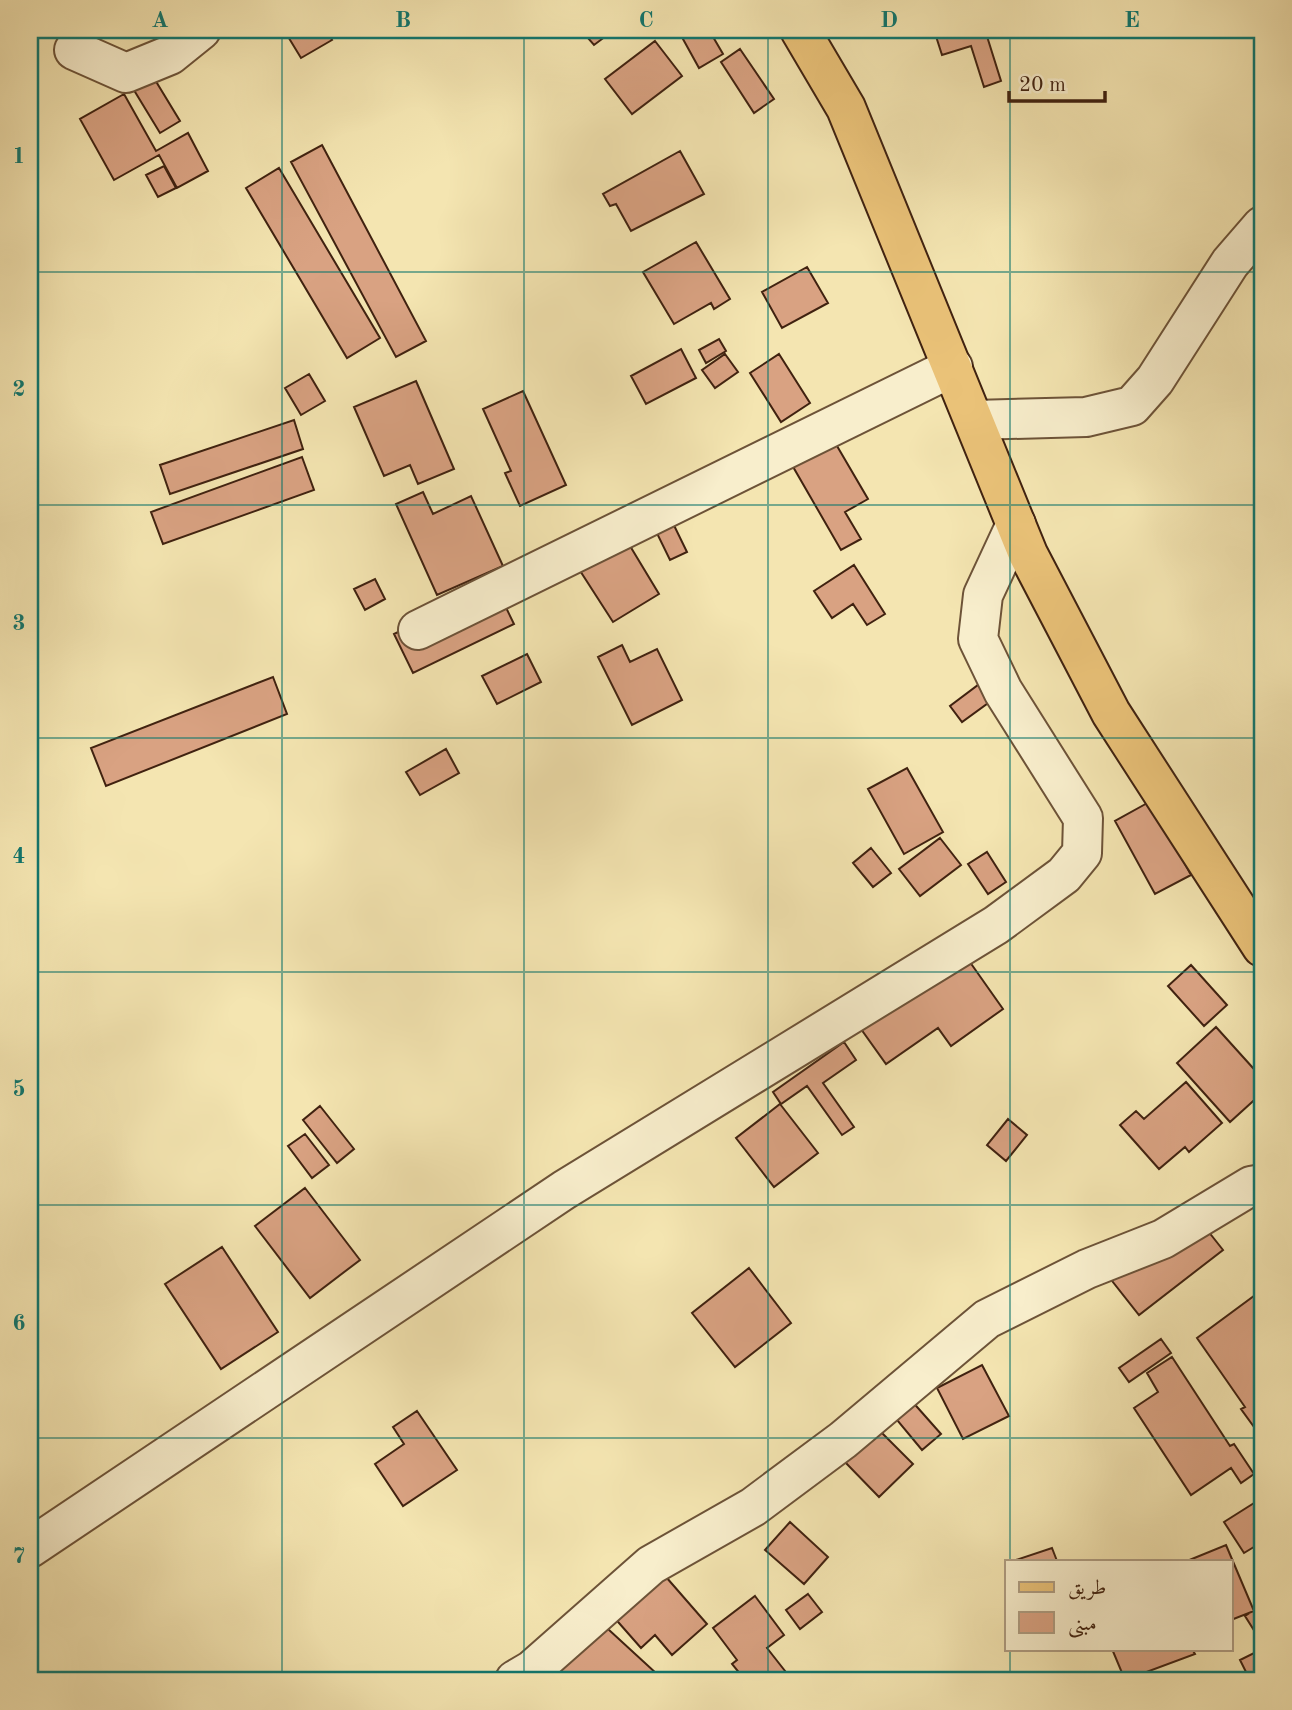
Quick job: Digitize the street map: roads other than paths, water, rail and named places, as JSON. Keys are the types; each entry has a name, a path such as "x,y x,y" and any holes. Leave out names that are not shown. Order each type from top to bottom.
{"main road":[{"path":"800,30 846,108 1028,554 1111,713 1262,947"}],"street":[{"path":"74,50 127,73 170,55 201,30"},
{"path":"974,420 1086,417 1132,406 1155,380 1230,263 1262,226"},
{"path":"418,630 953,367"},
{"path":"30,1548 564,1190 996,925 1064,875 1082,853 1083,818 1003,691 978,639 983,595 1016,524"},
{"path":"515,1680 532,1670 651,1565 753,1507 844,1440 987,1320 1087,1269 1163,1239 1251,1186 1262,1184"}]}
